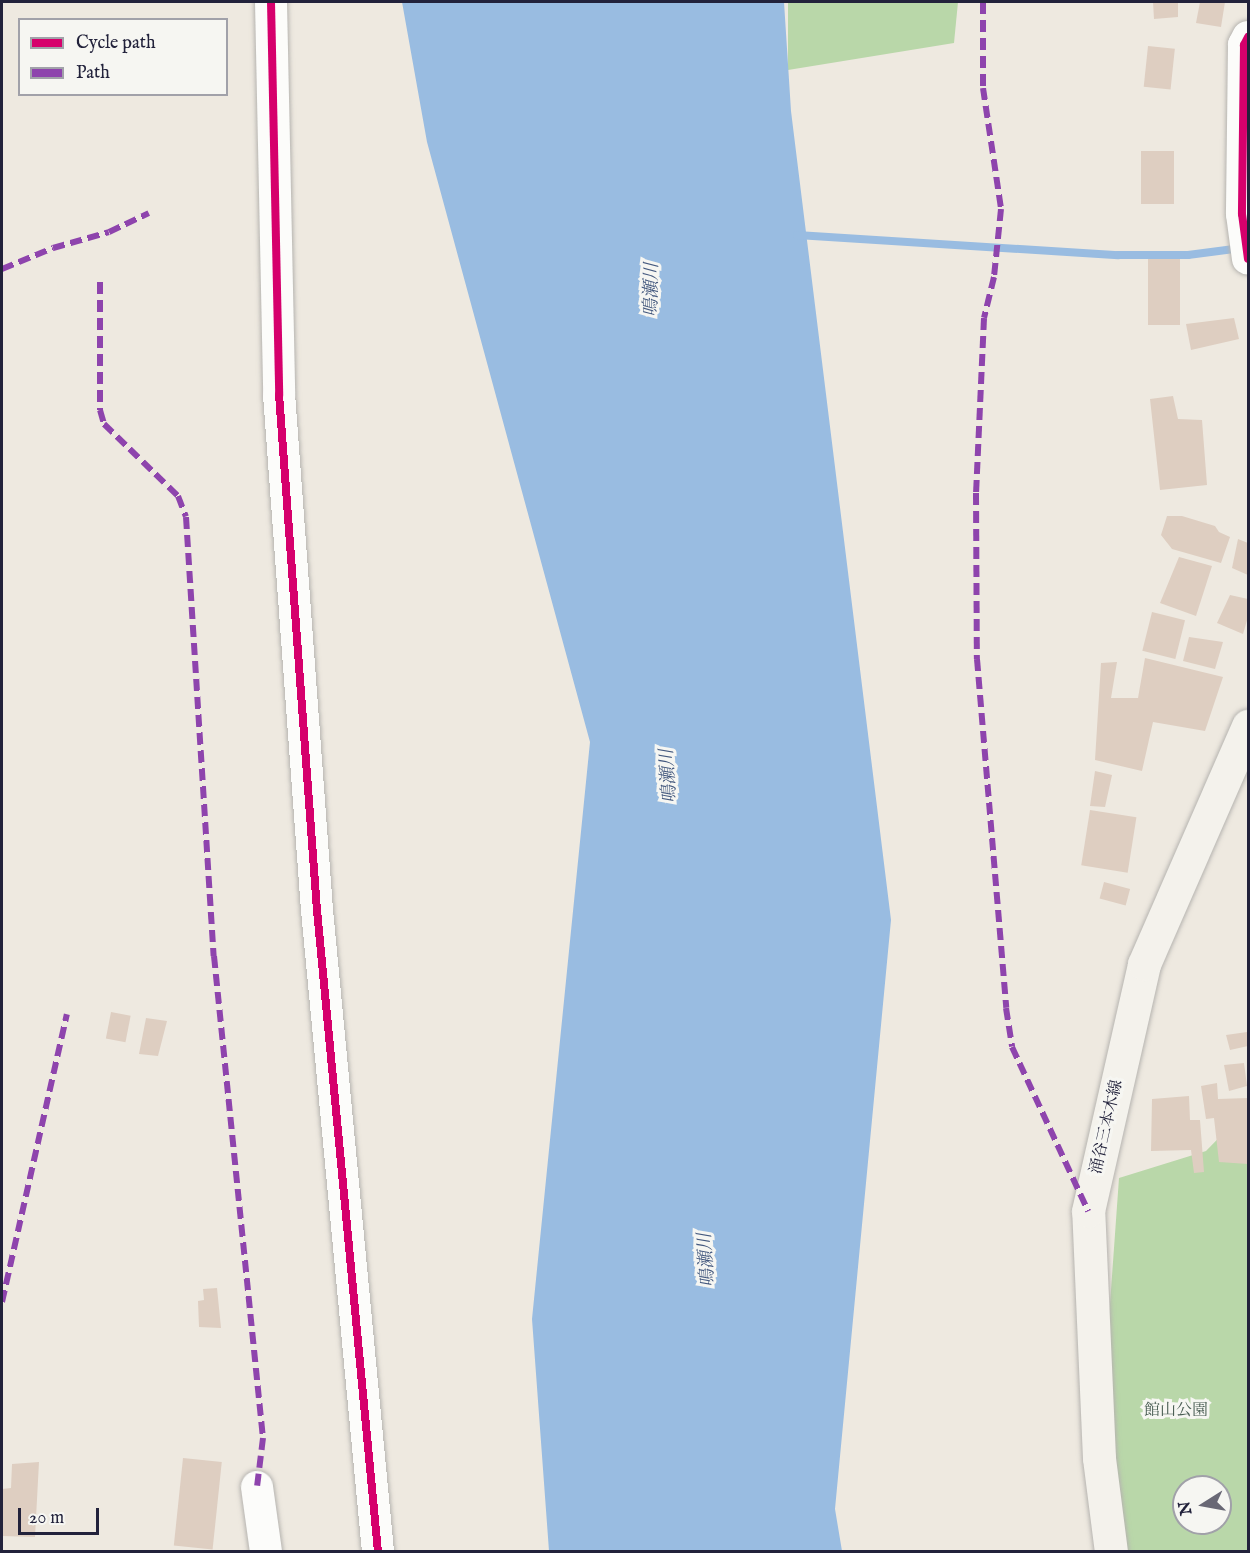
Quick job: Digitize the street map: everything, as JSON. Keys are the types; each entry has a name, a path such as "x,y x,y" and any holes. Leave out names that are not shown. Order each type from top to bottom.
{"main road":[{"name":"涌谷三本木線","path":"1111,1551 1100,1465 1088,1211 1144,964 1248,726"}],"street":[{"path":"271,2 280,417 317,910 378,1551"},
{"path":"1248,37 1244,45 1242,214 1248,259"},
{"path":"257,1487 266,1551"}],"green space":[{"path":"788,2 958,2 954,43 788,70"},
{"name":"館山公園","path":"1248,1108 1248,1551 1112,1552 1099,1458 1119,1178 1206,1151"}],"water":[{"name":"鳴瀬川","path":"402,2 784,2 791,111 891,920 835,1509 842,1551 549,1551 532,1319 590,742 427,142"}],"building":[{"path":"1153,2 1178,2 1178,17 1154,19"},
{"path":"1200,2 1225,2 1221,27 1196,23"},
{"path":"1148,46 1175,49 1171,90 1144,87"},
{"path":"1141,151 1174,151 1174,204 1141,204"},
{"path":"1148,259 1180,259 1180,325 1148,325"},
{"path":"1234,318 1239,339 1191,350 1186,324"},
{"path":"1173,396 1178,419 1202,420 1207,485 1160,490 1150,399"},
{"path":"1167,516 1182,516 1215,526 1219,532 1230,537 1221,563 1172,549 1161,535"},
{"path":"1238,539 1248,543 1248,575 1232,568"},
{"path":"1179,557 1212,566 1196,616 1160,603"},
{"path":"1230,595 1248,599 1248,617 1243,634 1217,623"},
{"path":"1152,612 1185,620 1175,659 1142,651"},
{"path":"1189,637 1223,642 1215,669 1183,661"},
{"path":"1145,658 1223,677 1205,731 1153,722 1142,771 1095,760 1101,663 1117,662 1111,698 1138,698"},
{"path":"1095,771 1112,775 1105,807 1090,806"},
{"path":"1090,810 1136,817 1128,873 1081,865"},
{"path":"1104,882 1130,889 1126,905 1100,898"},
{"path":"111,1012 131,1016 125,1042 106,1039"},
{"path":"146,1018 167,1021 158,1056 139,1054"},
{"path":"1247,1032 1248,1046 1230,1050 1226,1035"},
{"path":"1244,1063 1247,1086 1229,1091 1224,1065"},
{"path":"1217,1083 1218,1099 1248,1098 1248,1164 1219,1162 1214,1118 1206,1119 1201,1086"},
{"path":"1189,1096 1190,1120 1200,1120 1204,1172 1194,1173 1191,1150 1151,1151 1152,1099"},
{"path":"217,1288 221,1328 199,1327 198,1301 204,1300 203,1289"},
{"path":"183,1458 222,1462 213,1550 174,1546"},
{"path":"39,1462 35,1537 2,1536 2,1489 11,1488 12,1464"}],"waterway":[{"path":"797,235 1118,255 1188,255 1242,248"}],"marked path":[{"path":"983,2 983,88 1001,209 994,277 984,318 976,493 977,659 1006,1008 1012,1047 1088,1211"},
{"path":"2,269 53,248 109,232 149,213"},
{"path":"100,282 100,410 104,424 178,496 186,517 214,956 263,1438 257,1487"},
{"path":"2,1302 67,1014"}],"cycle path":[{"path":"271,2 279,394 317,910 378,1552"},
{"path":"1248,37 1244,45 1242,214 1248,259"}]}
